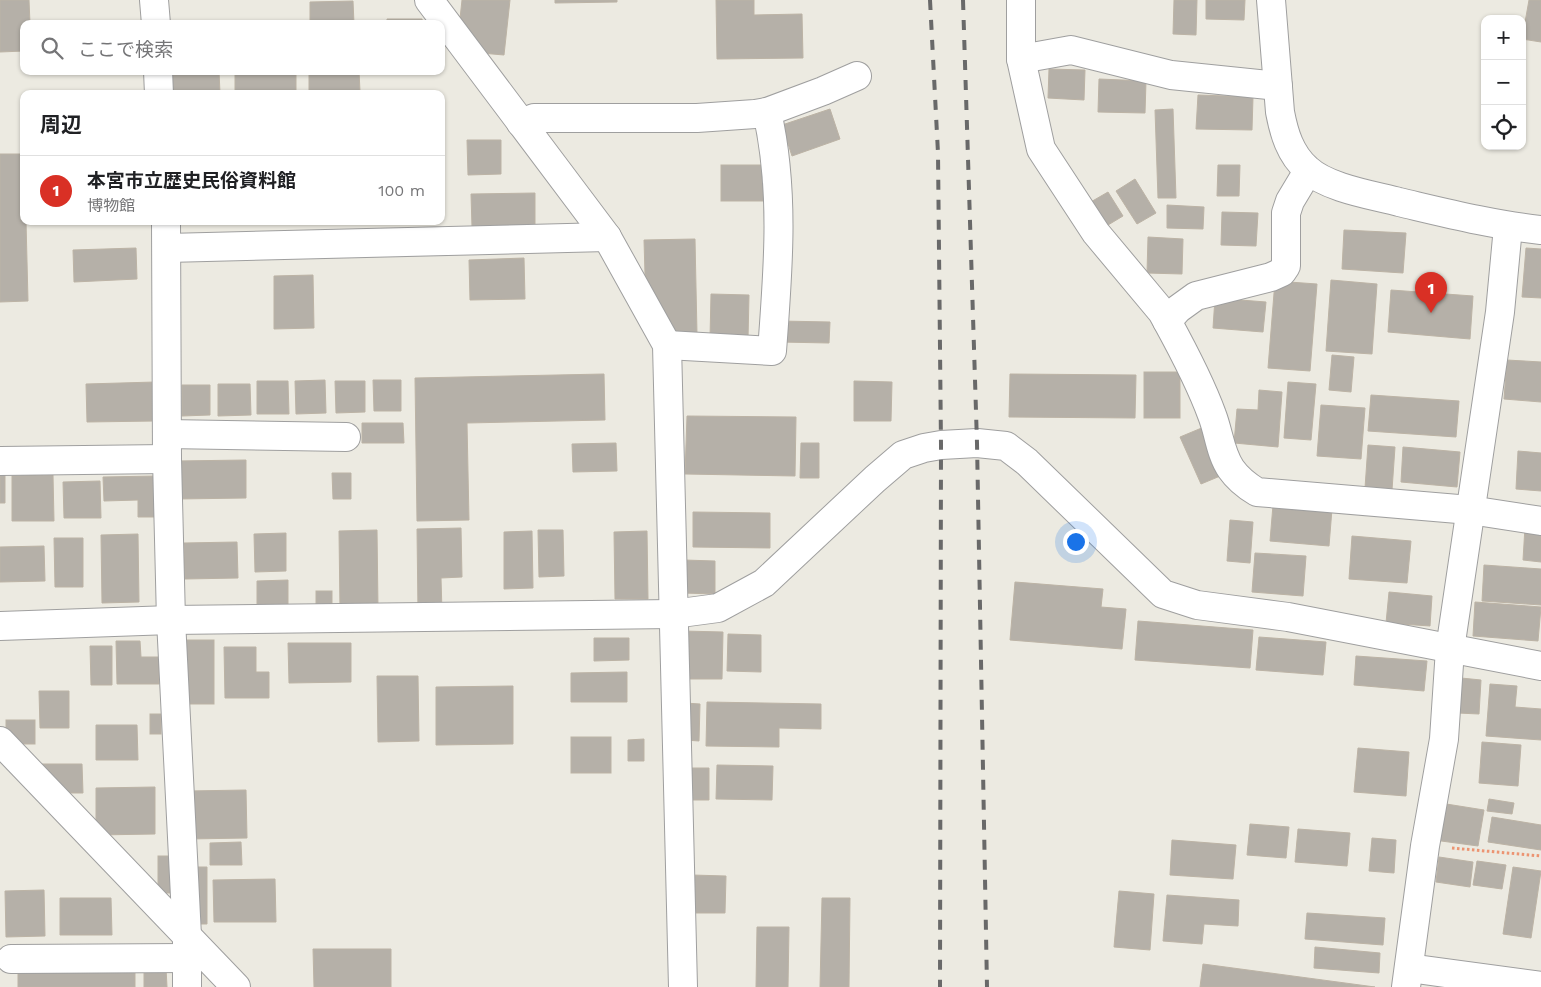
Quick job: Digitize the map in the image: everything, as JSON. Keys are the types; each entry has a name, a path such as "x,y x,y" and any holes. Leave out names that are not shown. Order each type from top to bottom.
{"street":[{"path":"154,0 156,20"},
{"path":"429,0 444,20"},
{"path":"1020,0 1021,59 1041,149 1096,233 1162,312 1195,373 1213,416 1225,458 1232,471 1246,486 1257,492 1470,510 1541,521"},
{"path":"1270,0 1283,129 1295,157 1308,171 1346,189 1508,227 1541,230"},
{"path":"445,21 607,237 667,345 683,987"},
{"path":"1021,59 1070,50 1171,75 1278,86"},
{"path":"158,75 159,90"},
{"path":"521,123 534,118 697,118 767,112 857,76"},
{"path":"667,345 772,351 779,252 777,183 772,134 767,112"},
{"path":"1167,321 1178,309 1196,296 1271,277 1282,272 1286,266 1286,213 1290,201 1308,171"},
{"path":"1508,227 1500,312 1450,649 1444,739 1425,846 1407,978 1541,986"},
{"path":"187,987 187,947 171,620 167,447 166,234 607,237"},
{"path":"0,461 167,447 346,437"},
{"path":"0,626 171,620 673,614 718,608 764,584 903,455 941,445 977,443 1006,446 1027,462 1163,594 1197,605 1288,617 1541,666"},
{"path":"0,741 187,947 236,987"},
{"path":"10,959 187,947"}],"path":[{"path":"1425,846 1541,856"}],"building":[{"path":"0,0 29,0 30,20 20,20 20,51 0,52"},
{"path":"462,0 510,0 504,55 481,53 459,28"},
{"path":"555,0 617,0 617,2 555,3"},
{"path":"716,0 754,0 754,15 802,14 803,58 717,59"},
{"path":"1174,0 1197,0 1196,35 1173,34"},
{"path":"1206,0 1245,0 1244,20 1206,19"},
{"path":"1529,0 1541,0 1541,42 1526,40 1526,17"},
{"path":"353,1 354,20 310,20 310,2"},
{"path":"387,19 422,20 387,20"},
{"path":"1049,69 1085,70 1084,100 1048,98"},
{"path":"164,75 219,75 220,90 164,90"},
{"path":"235,75 296,75 296,90 235,90"},
{"path":"309,75 359,75 360,90 309,90"},
{"path":"1099,79 1146,81 1145,113 1098,112"},
{"path":"1198,95 1253,97 1252,130 1196,129"},
{"path":"830,109 840,139 792,156 782,125"},
{"path":"1173,109 1176,198 1158,198 1155,110"},
{"path":"467,140 501,140 501,174 468,175"},
{"path":"0,154 20,154 20,225 26,225 28,301 0,302"},
{"path":"721,165 766,165 766,201 721,201"},
{"path":"1218,165 1240,165 1239,196 1217,196"},
{"path":"1135,179 1156,213 1137,224 1116,191"},
{"path":"1108,192 1123,216 1103,228 1089,203"},
{"path":"535,193 535,226 472,227 471,194"},
{"path":"1167,205 1204,207 1203,229 1167,228"},
{"path":"1222,212 1258,213 1256,246 1221,245"},
{"path":"1344,230 1406,233 1403,273 1342,269"},
{"path":"1148,237 1183,239 1182,274 1147,273"},
{"path":"695,239 697,334 667,335 645,274 644,240"},
{"path":"136,248 137,279 74,282 73,250"},
{"path":"1526,248 1541,249 1541,298 1522,297"},
{"path":"524,258 525,299 470,300 469,260"},
{"path":"313,275 314,328 274,329 274,276"},
{"path":"1331,280 1377,284 1372,354 1326,351"},
{"path":"1275,281 1317,284 1310,371 1268,368"},
{"path":"1391,290 1473,296 1470,339 1388,332"},
{"path":"711,294 749,295 748,339 710,338"},
{"path":"1215,298 1266,302 1263,332 1213,328"},
{"path":"780,321 830,322 829,343 780,342"},
{"path":"1332,355 1354,357 1351,392 1329,390"},
{"path":"1507,360 1541,362 1541,402 1504,399"},
{"path":"1144,372 1180,372 1180,418 1144,418"},
{"path":"604,374 605,420 467,423 469,520 417,521 415,378"},
{"path":"1010,374 1136,375 1135,418 1009,417"},
{"path":"325,380 326,413 296,414 295,381"},
{"path":"373,380 401,380 401,411 374,411"},
{"path":"257,381 288,381 289,414 257,414"},
{"path":"335,381 365,381 365,412 336,413"},
{"path":"854,381 892,382 891,421 854,421"},
{"path":"155,382 155,421 87,422 86,384"},
{"path":"1288,382 1316,384 1311,440 1284,438"},
{"path":"218,384 250,384 251,415 218,416"},
{"path":"182,385 210,385 210,415 182,416"},
{"path":"1259,390 1282,392 1278,447 1234,443 1237,409 1258,410"},
{"path":"1371,395 1459,401 1456,437 1368,431"},
{"path":"1321,405 1365,408 1361,459 1317,456"},
{"path":"687,416 796,417 795,476 685,474"},
{"path":"362,423 403,423 404,443 362,443"},
{"path":"1204,427 1225,474 1201,484 1180,437"},
{"path":"616,443 617,471 573,472 572,444"},
{"path":"801,443 819,443 819,478 800,478"},
{"path":"1368,445 1395,447 1392,490 1365,488"},
{"path":"1403,447 1460,452 1457,487 1401,482"},
{"path":"1518,451 1541,453 1541,491 1516,489"},
{"path":"246,460 246,498 178,499 177,461"},
{"path":"5,473 5,503 0,503 0,474"},
{"path":"332,473 351,473 351,499 333,499"},
{"path":"53,475 54,521 12,521 12,476"},
{"path":"156,476 156,517 138,517 138,500 104,501 103,477"},
{"path":"100,481 101,518 64,518 63,482"},
{"path":"1273,505 1332,509 1329,546 1270,541"},
{"path":"693,512 770,513 770,548 693,547"},
{"path":"1230,520 1253,522 1250,563 1227,561"},
{"path":"1525,527 1541,529 1541,562 1523,560"},
{"path":"461,528 462,577 441,578 442,612 418,612 417,529"},
{"path":"377,530 378,609 340,610 339,531"},
{"path":"538,530 563,530 564,576 539,577"},
{"path":"532,531 533,588 504,589 504,532"},
{"path":"647,531 648,599 615,599 614,532"},
{"path":"286,533 286,571 255,572 254,534"},
{"path":"138,534 139,602 102,603 101,535"},
{"path":"1352,536 1411,541 1407,583 1349,579"},
{"path":"54,538 83,538 83,587 55,587"},
{"path":"237,542 238,578 185,579 184,543"},
{"path":"44,546 45,581 0,582 0,547"},
{"path":"1255,553 1306,556 1303,596 1252,592"},
{"path":"684,560 715,561 715,594 683,593"},
{"path":"1484,565 1541,569 1541,605 1482,601"},
{"path":"288,580 288,608 257,609 257,581"},
{"path":"1015,582 1103,589 1101,607 1126,609 1122,649 1010,640"},
{"path":"316,591 332,591 332,608 316,608"},
{"path":"1389,592 1432,596 1430,626 1386,623"},
{"path":"1475,602 1541,607 1538,641 1473,636"},
{"path":"1138,621 1253,630 1250,668 1135,660"},
{"path":"683,631 723,632 722,679 682,679"},
{"path":"728,634 761,635 761,672 727,671"},
{"path":"1259,637 1326,642 1323,675 1256,670"},
{"path":"594,638 629,638 629,660 594,661"},
{"path":"181,640 214,640 214,704 181,704"},
{"path":"116,641 140,641 141,657 159,657 159,684 117,684"},
{"path":"288,643 351,643 351,682 289,683"},
{"path":"90,646 112,646 112,685 91,685"},
{"path":"224,647 256,647 256,672 269,672 269,698 225,698"},
{"path":"1356,656 1427,661 1424,691 1354,685"},
{"path":"627,672 627,702 571,702 571,673"},
{"path":"377,676 418,676 419,741 378,742"},
{"path":"1461,678 1481,680 1479,714 1458,713"},
{"path":"1490,684 1517,686 1515,707 1541,709 1541,740 1486,736"},
{"path":"513,686 513,744 436,745 436,687"},
{"path":"39,691 69,691 69,728 40,728"},
{"path":"707,702 821,704 821,729 779,728 779,747 706,746"},
{"path":"685,703 700,704 699,741 685,740"},
{"path":"150,714 161,714 161,734 150,734"},
{"path":"6,720 35,720 35,744 6,744"},
{"path":"96,725 137,725 138,760 96,760"},
{"path":"571,737 611,737 611,773 571,773"},
{"path":"644,739 644,761 628,761 628,740"},
{"path":"1482,742 1521,745 1518,786 1479,783"},
{"path":"1358,748 1409,752 1406,796 1354,792"},
{"path":"34,764 82,764 83,793 56,793"},
{"path":"717,765 773,766 772,800 716,799"},
{"path":"688,768 709,768 709,800 687,800"},
{"path":"155,787 155,834 96,835 96,788"},
{"path":"246,790 247,838 188,839 188,791"},
{"path":"1489,799 1514,803 1512,814 1487,811"},
{"path":"1440,803 1484,810 1478,846 1434,840"},
{"path":"1492,817 1541,825 1541,850 1488,842"},
{"path":"1250,824 1289,827 1286,858 1247,855"},
{"path":"1298,829 1350,833 1347,866 1295,862"},
{"path":"1372,838 1396,840 1394,873 1369,871"},
{"path":"1172,840 1236,845 1233,879 1170,875"},
{"path":"241,842 242,865 210,865 210,843"},
{"path":"158,856 173,856 173,893 158,893"},
{"path":"1439,857 1473,862 1470,887 1436,882"},
{"path":"1477,861 1506,865 1502,889 1473,885"},
{"path":"188,867 207,867 207,924 189,924"},
{"path":"1513,867 1541,871 1531,938 1503,934"},
{"path":"692,875 726,876 725,913 692,913"},
{"path":"275,879 276,922 214,922 213,880"},
{"path":"44,890 45,936 6,937 5,891"},
{"path":"1119,891 1154,894 1150,950 1114,947"},
{"path":"1167,895 1239,900 1238,926 1204,924 1202,944 1163,941"},
{"path":"60,898 111,898 112,935 60,935"},
{"path":"822,898 850,898 849,987 820,987"},
{"path":"1307,913 1385,918 1383,945 1305,939"},
{"path":"757,927 789,927 788,987 756,987"},
{"path":"1315,947 1380,953 1379,973 1314,968"},
{"path":"313,949 391,949 391,987 314,987"},
{"path":"1203,964 1375,987 1200,987"},
{"path":"144,968 166,968 167,987 144,987"},
{"path":"135,970 135,987 18,987 18,972"}],"railway":[{"path":"930,0 938,153 941,445 940,987"},
{"path":"963,0 977,443 987,987"}],"place":[{"name":"本宮市立歴史民俗資料館","path":"1431,313"}]}
